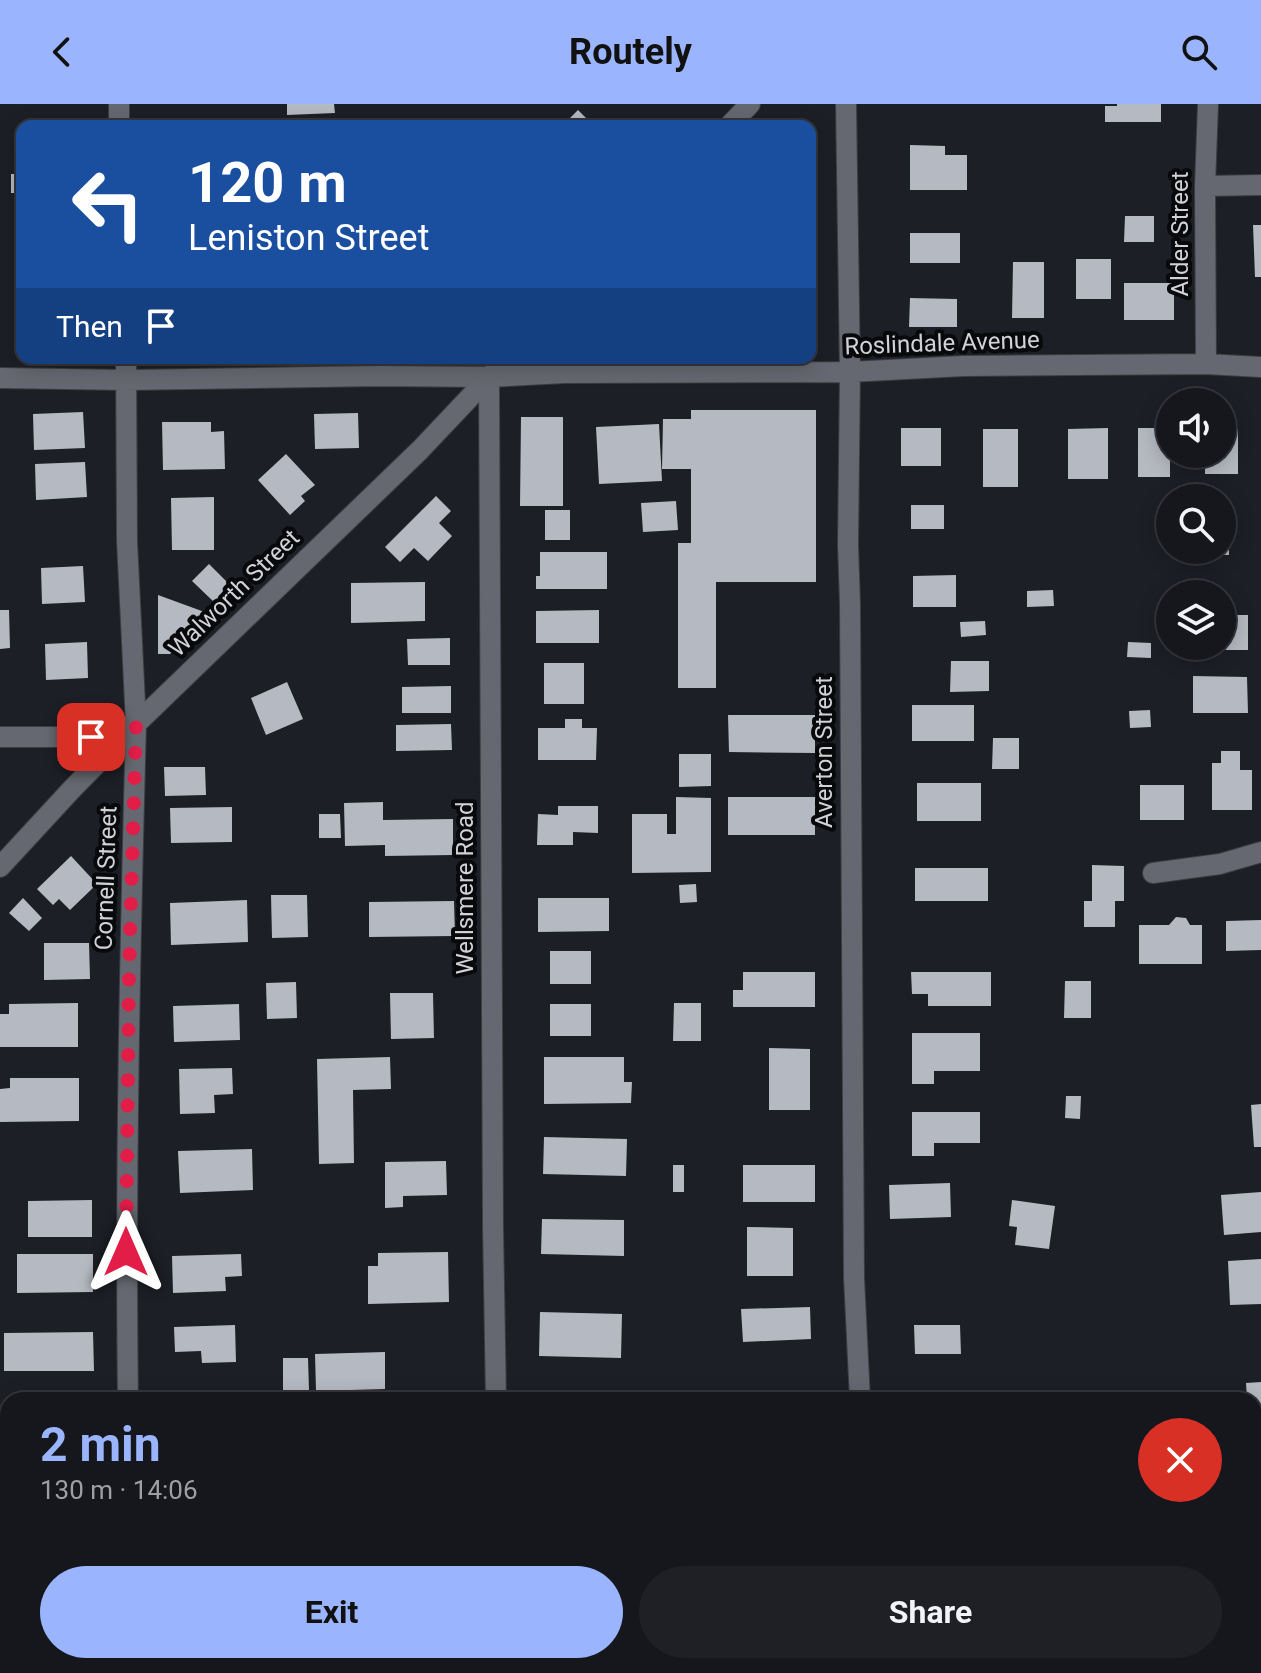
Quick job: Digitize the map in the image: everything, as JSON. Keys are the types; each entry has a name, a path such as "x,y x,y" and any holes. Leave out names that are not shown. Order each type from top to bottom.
{"street":[{"path":"735,120 750,104"},
{"name":"Averton Street","path":"846,104 854,1262 860,1392"},
{"name":"Alder Street","path":"1206,364 1208,104"},
{"path":"1205,186 1261,185"},
{"name":"Cornell Street","path":"126,364 127,541 136,724 129,990 128,1392"},
{"name":"Walworth Street","path":"0,867 136,724 420,450 501,364"},
{"name":"Roslindale Avenue","path":"0,378 489,377 580,373 850,372 963,366 1206,364 1261,367"},
{"name":"Wellsmere Road","path":"489,377 496,1392"},
{"path":"0,737 91,737 136,724"},
{"path":"1153,873 1220,864 1261,852"}],"building":[{"path":"287,104 334,104 335,113 287,115"},
{"path":"1161,104 1161,122 1105,122 1105,106"},
{"path":"578,110 588,120 568,120"},
{"path":"910,145 945,146 945,155 967,155 967,190 910,190"},
{"path":"11,174 16,174 16,193 11,193"},
{"path":"1125,216 1154,216 1154,242 1124,242"},
{"path":"1253,225 1261,225 1261,277 1255,277"},
{"path":"910,233 960,233 960,263 910,263"},
{"path":"1076,259 1111,259 1111,299 1076,299"},
{"path":"1013,262 1044,262 1044,318 1012,318"},
{"path":"1124,283 1174,283 1174,320 1124,320"},
{"path":"910,298 957,299 957,327 909,327"},
{"path":"691,410 816,410 816,582 716,582 716,688 678,688 678,543 691,543 691,469 662,469 663,419 691,419"},
{"path":"83,412 85,448 34,450 33,414"},
{"path":"358,413 359,448 315,449 314,414"},
{"path":"521,417 563,417 563,506 520,506"},
{"path":"162,422 211,422 211,432 224,431 225,469 163,470"},
{"path":"659,424 662,481 599,484 596,427"},
{"path":"901,428 941,428 941,466 901,466"},
{"path":"1108,428 1108,479 1068,479 1068,429"},
{"path":"1138,428 1156,428 1156,468 1170,468 1170,477 1138,477"},
{"path":"983,429 1018,429 1018,487 983,487"},
{"path":"1238,429 1238,474 1205,474 1205,468 1236,468"},
{"path":"286,454 315,485 301,496 305,501 290,515 258,480"},
{"path":"85,462 87,497 36,500 35,464"},
{"path":"436,496 451,511 439,523 452,536 428,561 414,548 400,562 385,547"},
{"path":"214,497 214,550 172,550 171,498"},
{"path":"676,501 678,530 643,532 641,503"},
{"path":"911,505 944,505 944,529 911,529"},
{"path":"545,510 570,510 570,540 545,540"},
{"path":"540,552 607,552 607,589 536,589 536,576 540,576"},
{"path":"209,564 232,587 215,603 192,581"},
{"path":"83,566 85,602 42,604 41,568"},
{"path":"956,575 956,607 913,607 913,576"},
{"path":"425,582 425,621 351,623 351,583"},
{"path":"1053,590 1054,606 1027,607 1027,591"},
{"path":"158,595 210,614 170,654 158,654"},
{"path":"0,610 9,610 10,648 0,649"},
{"path":"599,610 599,643 536,643 536,611"},
{"path":"1236,615 1248,615 1248,650 1236,650"},
{"path":"985,621 986,635 961,637 960,622"},
{"path":"450,638 450,665 408,665 407,639"},
{"path":"87,642 88,678 46,680 45,644"},
{"path":"1128,642 1151,643 1151,658 1127,657"},
{"path":"951,661 989,661 989,691 950,692"},
{"path":"544,663 584,663 584,704 544,704"},
{"path":"1193,676 1247,677 1248,713 1193,713"},
{"path":"287,682 303,719 266,735 251,698"},
{"path":"451,686 451,713 402,713 402,687"},
{"path":"912,705 974,705 974,741 912,741"},
{"path":"1150,710 1151,727 1130,728 1129,711"},
{"path":"728,715 815,715 815,753 729,752"},
{"path":"565,719 582,719 582,728 597,728 596,760 538,760 538,728 565,728"},
{"path":"451,724 452,750 396,751 396,725"},
{"path":"993,738 1019,738 1019,769 992,769"},
{"path":"1221,751 1240,751 1240,770 1252,770 1252,810 1212,810 1212,763 1221,763"},
{"path":"679,754 711,754 711,786 679,787"},
{"path":"164,767 205,767 206,795 165,796"},
{"path":"917,783 981,783 981,821 917,821"},
{"path":"1140,785 1184,785 1184,820 1140,820"},
{"path":"676,797 711,798 711,872 632,873 632,814 667,814 667,834 676,834"},
{"path":"728,797 815,797 815,835 728,835"},
{"path":"383,802 383,820 453,819 453,855 385,856 385,845 345,846 344,803"},
{"path":"558,806 598,806 598,833 573,832 573,845 537,845 538,814 558,815"},
{"path":"232,807 232,842 171,843 170,808"},
{"path":"319,814 340,814 341,838 319,838"},
{"path":"71,856 97,884 70,910 59,899 53,905 37,889"},
{"path":"1092,865 1124,866 1124,901 1115,901 1115,927 1084,927 1084,901 1092,901"},
{"path":"915,868 988,868 988,901 915,901"},
{"path":"696,884 697,902 680,903 679,885"},
{"path":"271,895 307,895 308,937 272,938"},
{"path":"23,898 42,918 29,931 9,913"},
{"path":"538,898 609,898 609,931 538,932"},
{"path":"247,900 248,942 171,945 170,903"},
{"path":"454,901 455,936 369,937 369,902"},
{"path":"1176,917 1186,918 1190,925 1202,925 1202,964 1139,964 1139,925 1169,925"},
{"path":"1261,920 1261,950 1226,951 1226,921"},
{"path":"44,943 89,943 90,979 44,980"},
{"path":"550,951 591,951 591,984 550,984"},
{"path":"743,972 815,972 815,1007 733,1007 733,990 743,990"},
{"path":"911,972 991,972 991,1006 928,1006 928,994 912,994"},
{"path":"1065,981 1091,981 1091,1018 1064,1018"},
{"path":"296,982 297,1018 267,1019 266,983"},
{"path":"390,993 433,993 434,1038 391,1039"},
{"path":"78,1003 78,1047 0,1047 0,1014 9,1014 9,1004"},
{"path":"674,1003 701,1003 701,1041 673,1041"},
{"path":"239,1004 240,1040 174,1042 173,1006"},
{"path":"550,1004 591,1004 591,1036 550,1036"},
{"path":"912,1033 980,1033 980,1071 934,1071 934,1084 912,1084"},
{"path":"769,1048 810,1049 810,1110 769,1110"},
{"path":"390,1057 391,1089 353,1090 354,1163 319,1164 317,1059"},
{"path":"544,1057 624,1057 624,1082 632,1082 631,1103 544,1104"},
{"path":"232,1068 233,1094 214,1095 215,1113 180,1114 179,1069"},
{"path":"10,1078 79,1078 79,1121 0,1122 0,1089 10,1088"},
{"path":"1066,1096 1081,1096 1080,1119 1065,1118"},
{"path":"1261,1104 1261,1147 1254,1147 1251,1105"},
{"path":"912,1112 980,1112 980,1143 934,1143 934,1156 912,1156"},
{"path":"544,1137 627,1139 626,1176 543,1174"},
{"path":"252,1149 253,1190 180,1193 178,1151"},
{"path":"446,1161 447,1195 403,1196 403,1207 385,1208 385,1162"},
{"path":"673,1165 684,1165 684,1192 673,1192"},
{"path":"743,1165 815,1165 815,1202 743,1202"},
{"path":"950,1183 951,1217 890,1219 889,1185"},
{"path":"1261,1192 1261,1232 1224,1235 1221,1195"},
{"path":"92,1200 92,1237 28,1237 28,1201"},
{"path":"1012,1200 1055,1206 1049,1249 1015,1245 1017,1227 1009,1226"},
{"path":"542,1219 624,1220 624,1256 541,1254"},
{"path":"747,1227 793,1228 793,1276 747,1276"},
{"path":"448,1252 449,1302 368,1304 368,1266 378,1266 378,1253"},
{"path":"17,1254 93,1254 93,1292 17,1293"},
{"path":"241,1254 242,1276 225,1277 226,1291 173,1293 172,1256"},
{"path":"1261,1259 1261,1304 1230,1305 1228,1261"},
{"path":"810,1307 811,1339 743,1342 741,1309"},
{"path":"540,1312 622,1314 621,1358 539,1356"},
{"path":"235,1325 236,1362 202,1363 201,1351 175,1352 174,1327"},
{"path":"914,1325 960,1325 961,1354 915,1354"},
{"path":"93,1332 94,1371 4,1371 4,1333"},
{"path":"385,1352 385,1389 316,1391 315,1354"},
{"path":"283,1358 308,1358 309,1390 283,1390"},
{"path":"1261,1382 1261,1392 1247,1392 1246,1383"}],"route":[{"path":"91,737 136,724 126,1252"}]}
